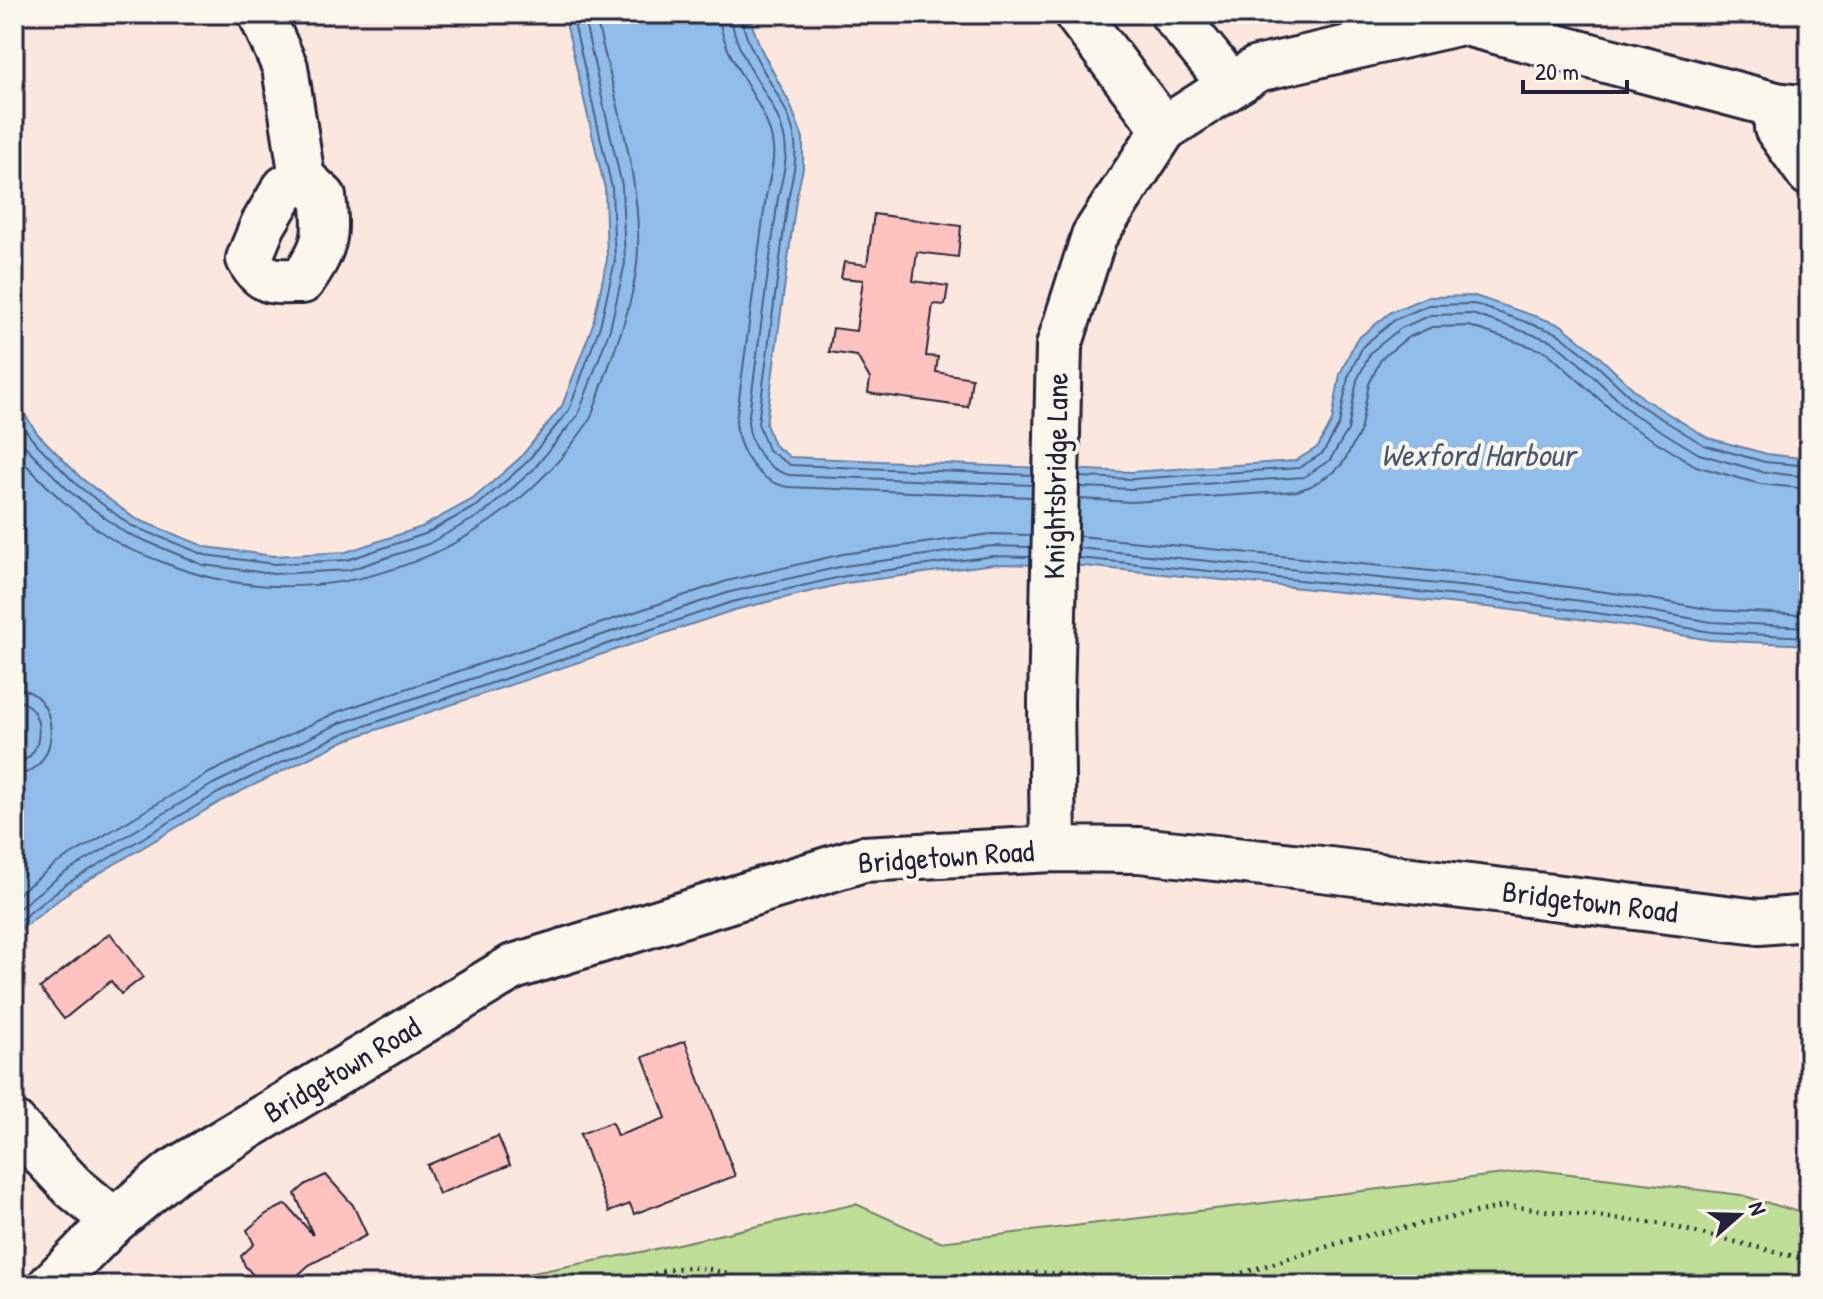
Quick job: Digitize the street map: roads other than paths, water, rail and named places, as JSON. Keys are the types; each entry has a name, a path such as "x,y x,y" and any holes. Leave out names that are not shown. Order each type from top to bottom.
{"street":[{"path":"261,14 285,67 302,178"},
{"path":"1077,14 1164,129"},
{"path":"1173,14 1231,85"},
{"name":"Knightsbridge Lane","path":"1053,849 1051,703 1059,346 1094,236 1164,129 1257,69 1462,22 1792,107 1777,128 1809,173"},
{"name":"Bridgetown Road","path":"51,1285 114,1221 173,1172 513,967 863,859 1053,849 1139,850 1759,922 1809,918"},
{"path":"14,1124 72,1186 114,1221"}],"water":[{"name":"Wexford Harbour","path":"564,14 748,14 803,138 803,168 766,424 774,445 790,457 1131,472 1295,461 1318,447 1332,421 1340,374 1356,340 1391,312 1426,297 1475,296 1561,325 1644,399 1708,438 1767,454 1809,459 1809,645 1710,640 1497,608 1084,566 994,564 846,583 734,610 346,740 223,800 71,890 14,935 14,755 21,733 14,707 14,398 37,433 81,478 134,518 206,547 274,556 346,552 422,527 473,499 520,458 562,406 593,324 607,260 605,189"}]}
